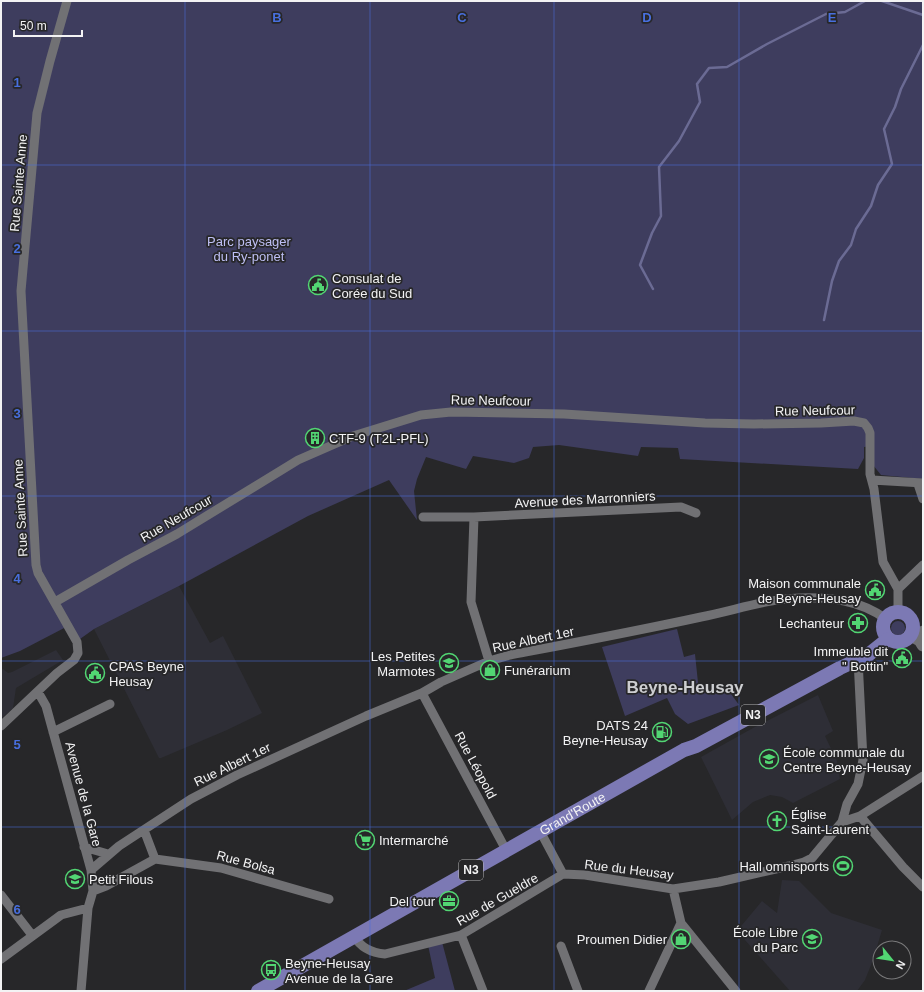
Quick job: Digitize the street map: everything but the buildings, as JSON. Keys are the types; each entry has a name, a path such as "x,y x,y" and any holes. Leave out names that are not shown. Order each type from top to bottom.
{"main road":[{"path":"906,614 918,631 907,640 894,642 888,639 884,634 883,628 892,616 906,614"},
{"name":"Grand'Route","path":"258,991 684,750 696,746 872,652 888,639"}],"street":[{"name":"Rue Sainte Anne","path":"38,692 74,660 78,653 77,642 38,574 36,565 21,291 38,113 50,61 67,1"},
{"name":"Rue Neufcour","path":"55,602 176,534 298,460 353,436 421,415 451,412 564,414 705,423 754,424 854,421 864,423 869,431 869,465 883,562 898,589"},
{"path":"872,480 920,484 923,498"},
{"name":"Avenue des Marronniers","path":"422,517 474,517 681,507 696,513"},
{"path":"474,517 471,602 489,661"},
{"path":"892,616 898,589 923,564"},
{"name":"Rue Albert 1er","path":"91,870 119,846 191,799 237,775 366,716 422,693 441,682 489,661 510,655 749,606 798,598 851,602 892,616"},
{"name":"Rue du Heusay","path":"563,874 585,875 673,889 718,882 804,862 812,858 842,822 847,804 858,784 863,760 858,659"},
{"path":"1,726 38,692"},
{"name":"Avenue de la Gare","path":"38,692 46,706 91,870 93,891 88,908 82,991"},
{"name":"Rue Léopold","path":"422,693 506,850"},
{"path":"53,732 110,704"},
{"path":"842,822 860,816 923,776"},
{"path":"860,816 903,867 923,887"},
{"path":"93,891 106,886 154,859 144,830"},
{"path":"540,831 563,874"},
{"path":"84,847 108,854"},
{"name":"Rue Bolsa","path":"154,859 221,868 329,899"},
{"name":"Rue de Gueldre","path":"354,936 360,946 378,954 385,954 461,935 563,874"},
{"path":"673,889 681,923 736,991"},
{"path":"1,895 32,935"},
{"path":"1,959 61,915 88,908"},
{"path":"649,991 681,923"},
{"path":"461,935 483,991"},
{"path":"561,946 578,991"}],"shaded area":[{"path":"179,586 210,643 223,636 262,713 227,730 159,758 94,629"},
{"path":"56,650 63,660 16,688 13,708 1,719 1,670 3,669 8,673 12,672"},
{"name":"École communale du Centre Beyne-Heusay","path":"818,695 833,731 825,736 837,761 840,779 793,803 782,797 770,795 753,802 732,820 701,757 753,728"},
{"name":"École Libre du Parc","path":"782,880 799,881 831,913 882,930 879,940 872,940 872,962 865,980 857,991 790,991 737,931 762,901 777,913"}],"green space":[{"name":"Parc paysager du Ry-ponet","path":"1,1 923,1 923,479 881,475 873,465 873,446 864,447 864,458 858,469 680,459 678,448 641,447 638,456 559,445 533,447 529,458 514,463 473,456 466,469 426,457 414,491 417,520 389,480 308,516 179,586 94,629 80,639 68,626 20,651 1,658"},
{"path":"898,621 903,623 905,628 903,633 898,635 893,633 891,628 893,623"},
{"path":"677,629 684,657 695,654 699,692 729,691 739,705 688,724 675,714 667,698 625,716 602,647"},
{"path":"442,942 455,991 404,991 435,978 428,945"}],"waterway":[{"path":"653,289 640,265 652,233 661,216 659,167 679,141 700,102 697,84 709,68 727,67 767,44 826,14 845,12 865,1"},
{"path":"882,1 923,15"},
{"path":"824,320 832,281 839,261 851,245 856,229 871,206 878,185 892,164 884,129 895,107 901,89 923,45"}],"place":[{"name":"Consulat de Corée du Sud","path":"318,285"},
{"name":"CTF-9 (T2L-PFL)","path":"315,438"},
{"name":"Maison communale de Beyne-Heusay","path":"875,590"},
{"name":"Lechanteur","path":"858,623"},
{"name":"Immeuble dit \" Bottin\"","path":"902,658"},
{"name":"Les Petites Marmotes","path":"449,663"},
{"name":"Funérarium","path":"490,670"},
{"name":"CPAS Beyne Heusay","path":"95,673"},
{"name":"DATS 24 Beyne-Heusay","path":"662,732"},
{"name":"École communale du Centre Beyne-Heusay","path":"769,759"},
{"name":"Église Saint-Laurent","path":"777,821"},
{"name":"Intermarché","path":"365,840"},
{"name":"Hall omnisports","path":"843,866"},
{"name":"Petit Filous","path":"75,879"},
{"name":"Del tour","path":"449,901"},
{"name":"Proumen Didier","path":"681,939"},
{"name":"École Libre du Parc","path":"812,939"},
{"name":"Beyne-Heusay Avenue de la Gare","path":"271,970"}],"district":[{"name":"Beyne-Heusay","path":"685,687"}]}
